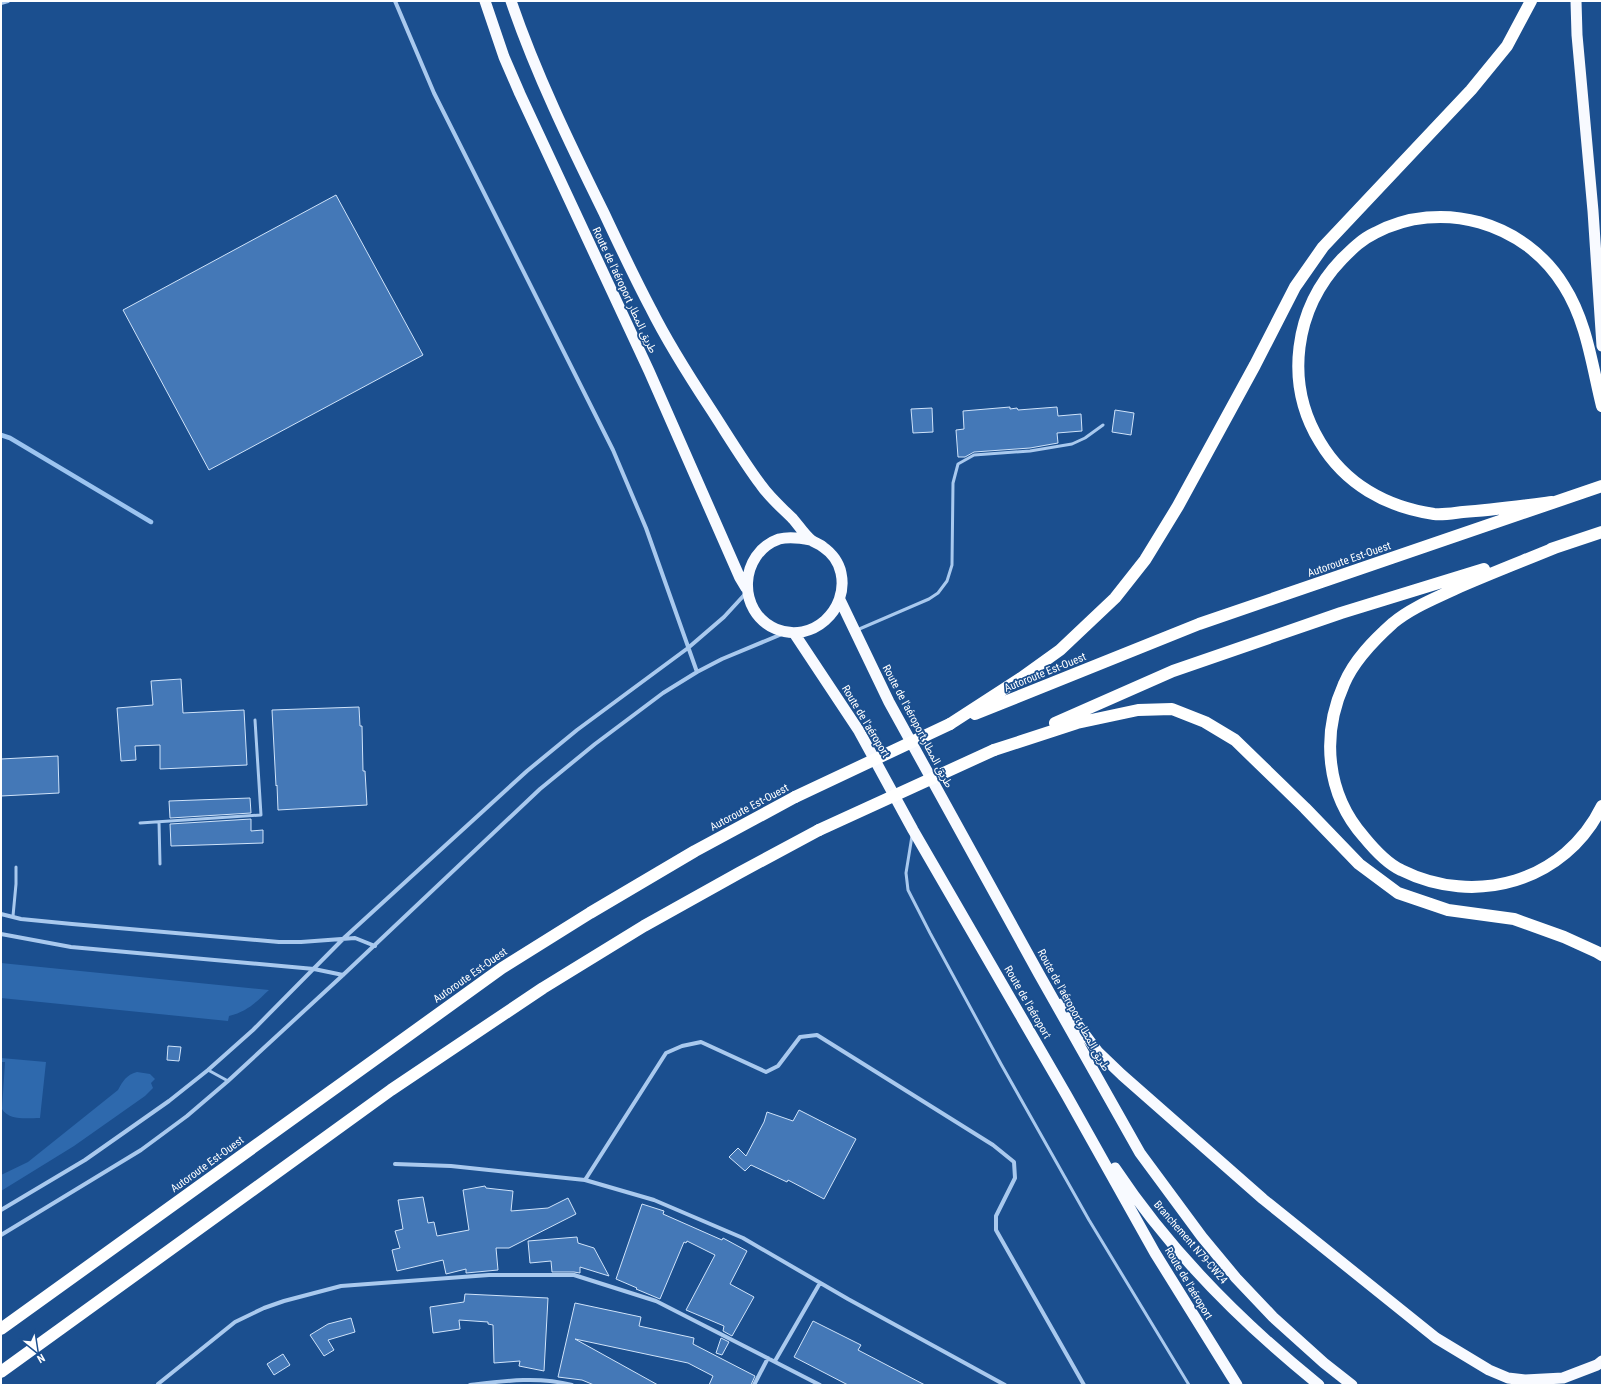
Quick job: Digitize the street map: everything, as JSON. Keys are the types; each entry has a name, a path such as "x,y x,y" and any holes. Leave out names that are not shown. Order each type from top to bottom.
{"highway":[{"name":"Route de l'aéroport طريق المطار","path":"485,1 504,57 520,94 649,371 740,578 747,590"},
{"name":"Route de l'aéroport طريق المطار","path":"511,1 539,73 567,138 651,310 686,371 762,487 811,540"},
{"path":"950,724 1021,678 1060,650 1115,598 1145,560 1178,506 1255,365 1295,287 1323,247 1476,84 1506,46 1531,1"},
{"path":"1576,1 1577,35 1593,211 1602,346"},
{"path":"1552,502 1477,511 1436,514 1408,509 1383,500 1362,489 1342,472 1327,454 1313,431 1304,409 1298,378 1299,347 1306,316 1318,291 1333,270 1356,246 1374,233 1404,221 1436,216 1467,219 1498,228 1524,242 1546,263 1564,285 1584,329 1602,406"},
{"name":"Autoroute Est-Ouest","path":"1,1329 502,968 590,913 695,851 795,797 950,724 1199,624 1602,486"},
{"path":"1,1372 391,1090 543,988 651,922 819,830 994,750 1173,671 1341,613 1602,532"},
{"path":"796,537 811,540 824,547 834,558 840,571 843,586 840,600 833,614 822,624 809,631 790,633 775,629 760,618 750,604 747,590 748,572 755,558 766,546 780,539 796,537"},
{"path":"1557,547 1484,576 1426,602 1394,622 1364,651 1344,682 1334,710 1330,742 1331,773 1341,803 1355,827 1374,848 1400,870 1429,881 1458,887 1488,886 1517,881 1546,868 1572,848 1597,817 1602,806"},
{"name":"Route de l'aéroport طريق المطار","path":"840,600 889,702 1038,974 1140,1153 1202,1238 1236,1278 1272,1317 1324,1363 1352,1385"},
{"name":"Route de l'aéroport","path":"790,633 859,731 913,830 1067,1096 1155,1253 1237,1385"},
{"path":"994,750 1076,723 1138,710 1172,709 1204,722 1235,740 1305,808 1359,864 1398,893 1448,910 1514,920 1564,937 1602,955"},
{"path":"1038,974 1098,1052 1122,1075 1263,1198 1436,1338 1489,1370 1508,1378 1526,1380 1563,1378 1597,1365 1602,1361"},
{"name":"Branchement N79-CW24","path":"1067,1096 1129,1188 1160,1229 1251,1327 1319,1385"}],"street":[{"path":"1,3 8,1"},
{"path":"396,1 434,93 613,450 651,542 697,672"},
{"path":"1,1210 85,1160 169,1101 208,1070 253,1030 345,937 550,752 577,730 688,648 724,617 747,590"},
{"path":"1,1235 141,1150 187,1116 375,946 540,789 566,767 657,698 697,672 722,659 790,633"},
{"path":"1,914 72,924 279,942 301,942 345,937 360,939 375,946"},
{"path":"1,934 72,947 314,969 343,975"},
{"path":"585,1180 666,1053 682,1046 701,1042 766,1072 778,1066 800,1037 817,1034 993,1145 1014,1162 1015,1178 996,1216 996,1230 1084,1385"},
{"path":"395,1164 451,1166 585,1180 654,1200 743,1238 820,1283 1005,1385"},
{"path":"158,1384 235,1322 264,1308 284,1301 341,1286 489,1275 574,1275 656,1301 820,1385"},
{"path":"775,1361 820,1283"},
{"path":"754,1385 768,1358"},
{"path":"470,1385 510,1380 560,1382 572,1385"}],"lane":[{"path":"855,631 929,599 938,593 947,581 952,565 953,483 958,464 974,456 1030,451 1072,444 1085,438 1103,426"},
{"path":"140,823 261,815 255,720"},
{"path":"159,822 160,864"},
{"path":"913,830 906,873 908,890 926,927 1089,1220 1189,1385"},
{"path":"13,916 16,868"},
{"path":"208,1070 228,1080"}],"shaded area":[{"path":"1,963 269,990 246,1009 229,1016 228,1021 1,998"},
{"path":"1,1058 46,1062 40,1118 14,1117 5,1113 2,1109 5,1062 1,1062"},
{"path":"137,1072 150,1074 155,1079 151,1083 153,1088 145,1096 74,1146 1,1191 1,1175 28,1162 118,1090 127,1077"}],"building":[{"path":"336,195 423,355 209,470 123,310"},
{"path":"1010,407 1010,409 1017,408 1018,410 1057,407 1058,416 1081,414 1082,431 1057,433 1058,443 1030,448 974,452 965,457 958,457 956,430 964,429 963,411"},
{"path":"932,408 933,432 913,433 911,409"},
{"path":"1115,410 1134,413 1131,435 1112,432"},
{"path":"181,679 183,713 244,710 247,765 160,769 160,745 135,746 136,760 121,761 117,708 153,705 151,681"},
{"path":"359,707 360,726 362,726 363,771 365,771 367,805 278,810 272,710"},
{"path":"58,756 59,793 1,796 1,759"},
{"path":"250,798 251,813 170,818 169,801"},
{"path":"251,819 251,831 263,830 263,843 171,846 170,824"},
{"path":"168,1046 181,1047 179,1061 167,1060"},
{"path":"799,1110 856,1139 824,1199 788,1180 787,1182 751,1165 745,1171 729,1157 738,1148 746,1156 764,1122 767,1112 793,1121"},
{"path":"485,1186 486,1188 513,1191 511,1211 548,1208 568,1198 576,1214 509,1248 496,1248 498,1270 466,1273 466,1269 446,1274 443,1260 397,1271 392,1250 400,1248 395,1231 403,1229 398,1200 423,1197 428,1223 434,1222 437,1236 469,1230 463,1190"},
{"path":"642,1204 664,1211 663,1214 722,1240 723,1238 747,1251 730,1284 754,1297 732,1336 723,1331 724,1326 686,1310 715,1255 687,1241 686,1243 684,1242 660,1299 616,1279"},
{"path":"577,1237 578,1243 594,1248 609,1276 580,1267 580,1273 552,1272 551,1261 530,1263 528,1241"},
{"path":"465,1294 548,1298 544,1371 519,1366 520,1361 494,1363 493,1325 488,1324 488,1322 459,1320 460,1329 433,1333 430,1307 464,1302"},
{"path":"575,1303 641,1317 639,1326 694,1338 693,1344 755,1376 751,1385 709,1385 713,1376 688,1363 575,1339 658,1385 594,1385 582,1380 558,1377"},
{"path":"351,1318 355,1332 328,1340 334,1350 324,1356 310,1335 328,1324"},
{"path":"813,1321 861,1345 858,1350 925,1385 848,1385 794,1357"},
{"path":"721,1338 729,1342 722,1355 716,1353"},
{"path":"283,1354 290,1365 274,1375 267,1364"}],"waterway":[{"path":"1,435 10,438 151,522"}]}
